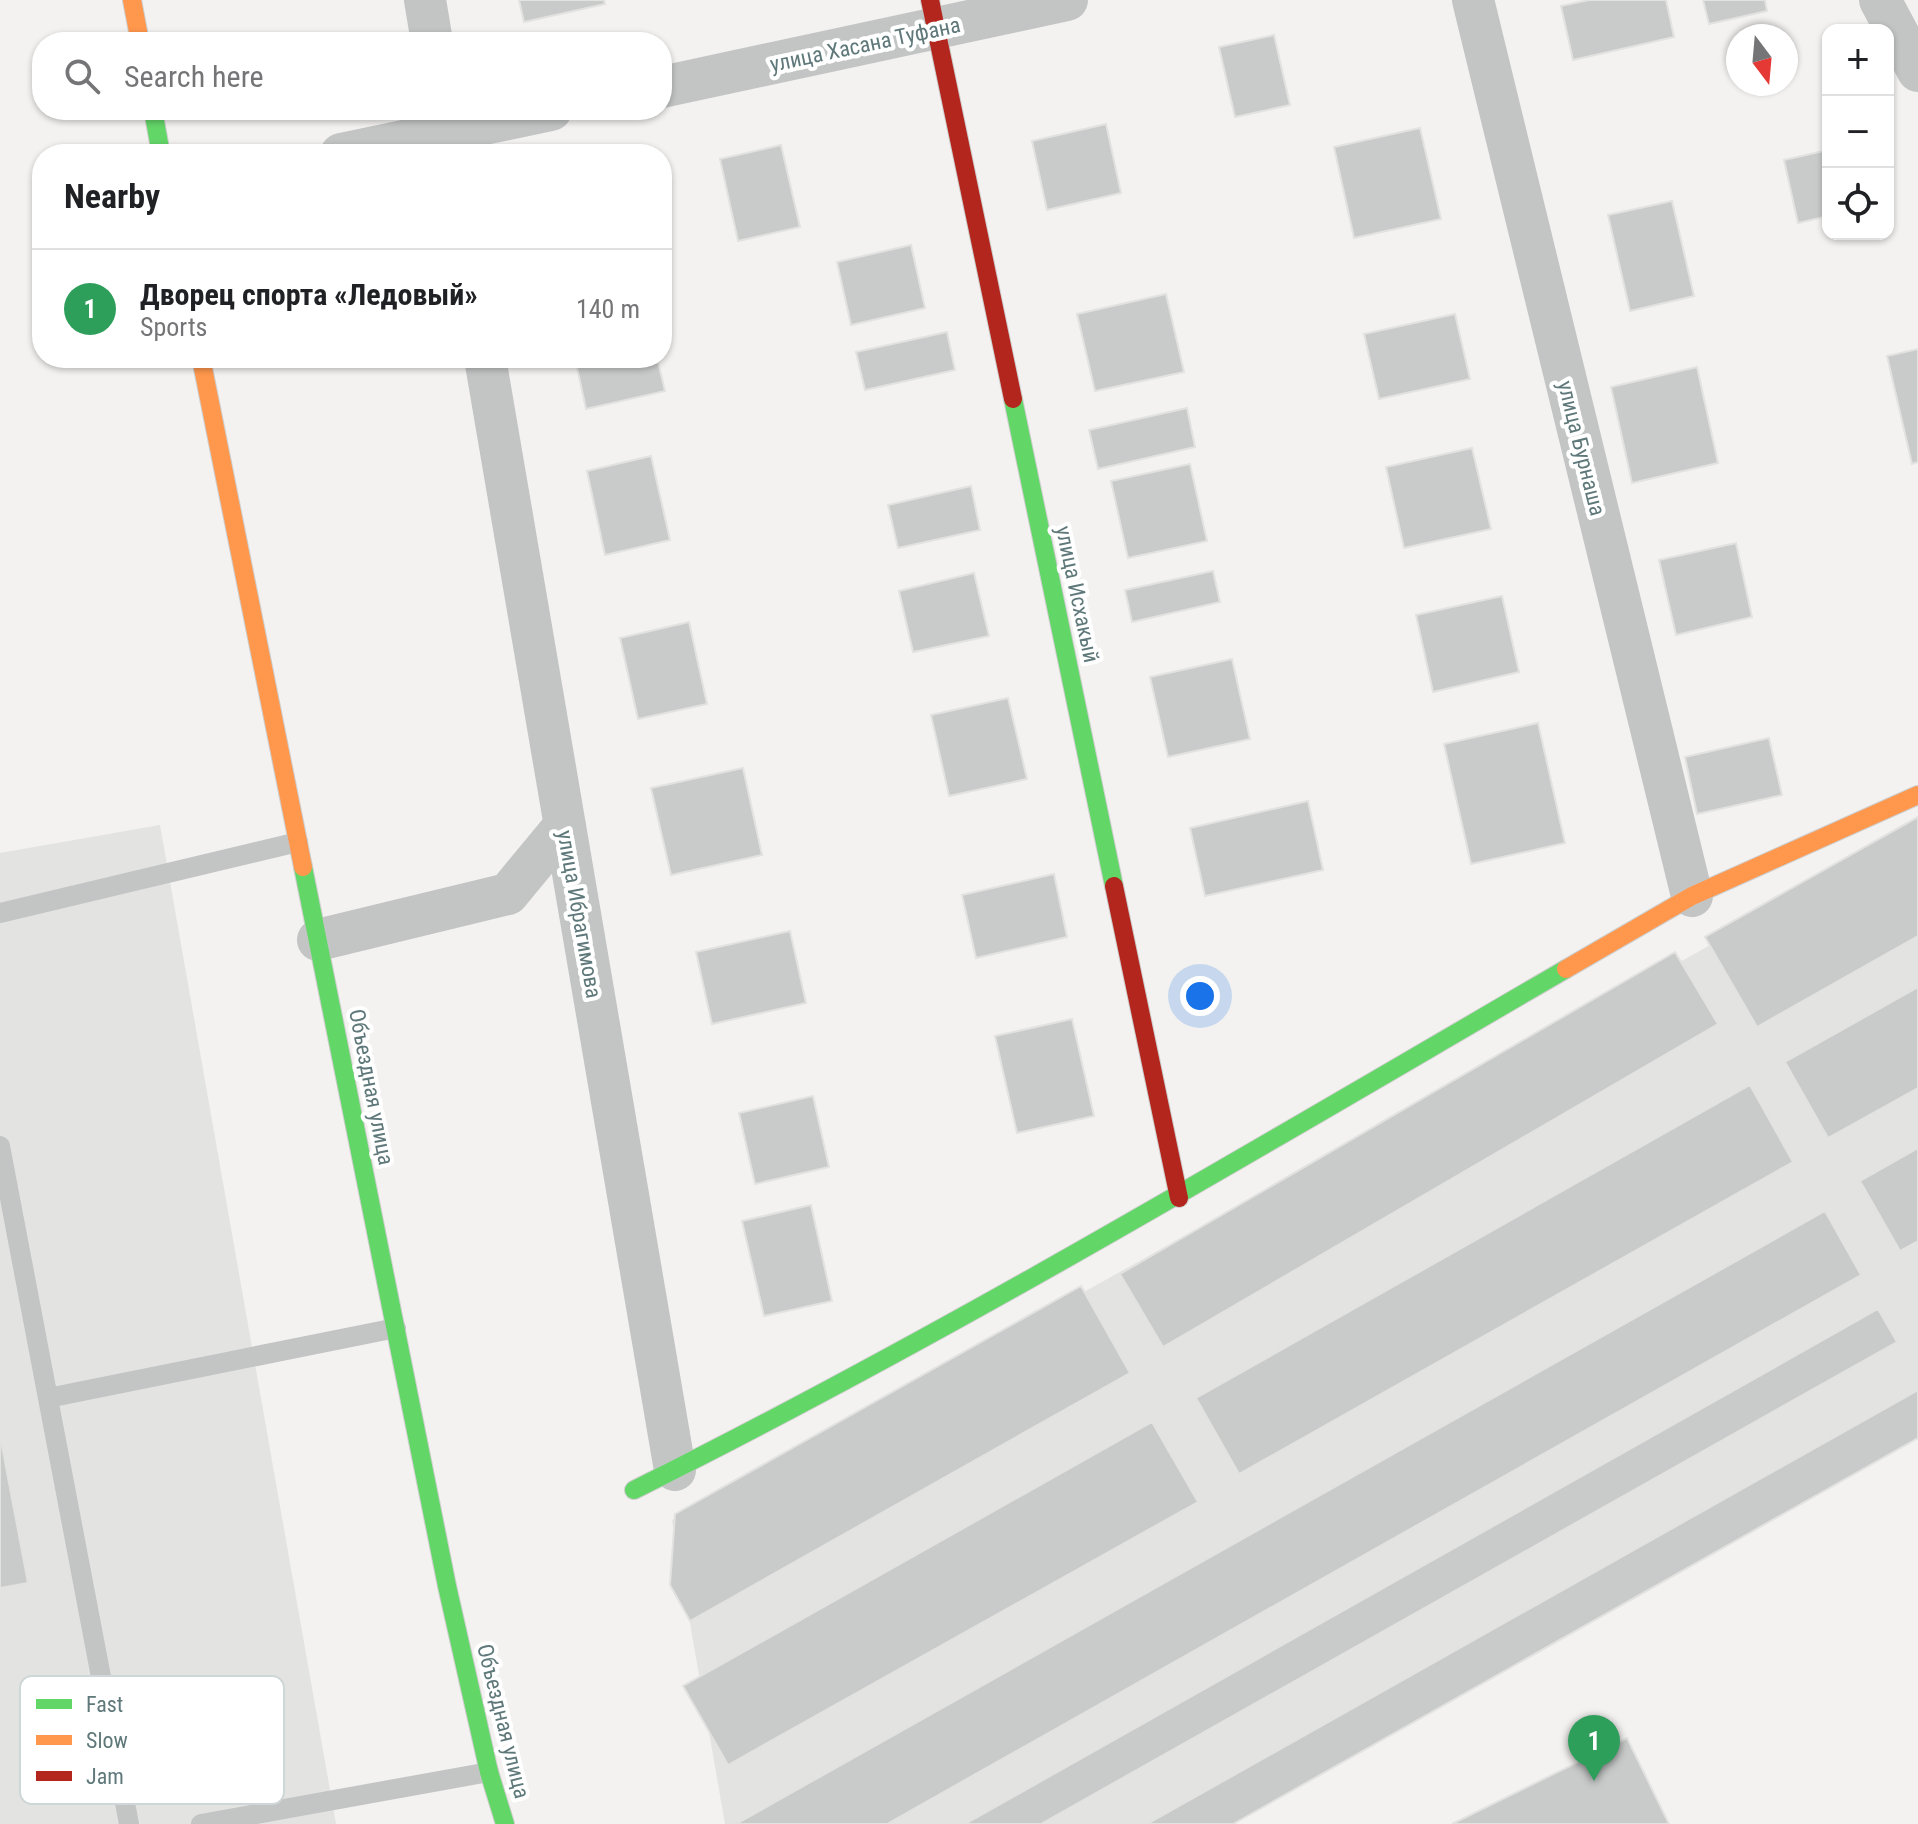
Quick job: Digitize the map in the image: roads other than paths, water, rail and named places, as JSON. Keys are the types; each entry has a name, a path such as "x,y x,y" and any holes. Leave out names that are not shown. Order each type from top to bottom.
{"street":[{"path":"132,0 138,32"},
{"path":"425,0 430,32"},
{"name":"улица Хасана Туфана","path":"672,84 934,15 1067,0"},
{"name":"улица Бурнаша","path":"1473,0 1692,896"},
{"path":"1880,0 1918,71"},
{"name":"улица Исхакый","path":"934,15 1179,1198"},
{"path":"155,120 159,144"},
{"path":"389,144 504,120"},
{"name":"Объездная улица","path":"203,368 396,1328 489,1772 505,1824"},
{"name":"улица Ибрагимова","path":"487,368 675,1470"},
{"path":"634,1490 825,1394 1179,1198 1692,896 1918,795"},
{"path":"318,940 508,894 565,825"}],"lane":[{"path":"0,913 298,842"},
{"path":"0,1146 101,1676"},
{"path":"48,1398 396,1328"},
{"path":"201,1824 489,1772"},
{"path":"125,1804 129,1824"}],"place":[{"name":"Дворец спорта «Ледовый»","path":"1594,1781"}]}
